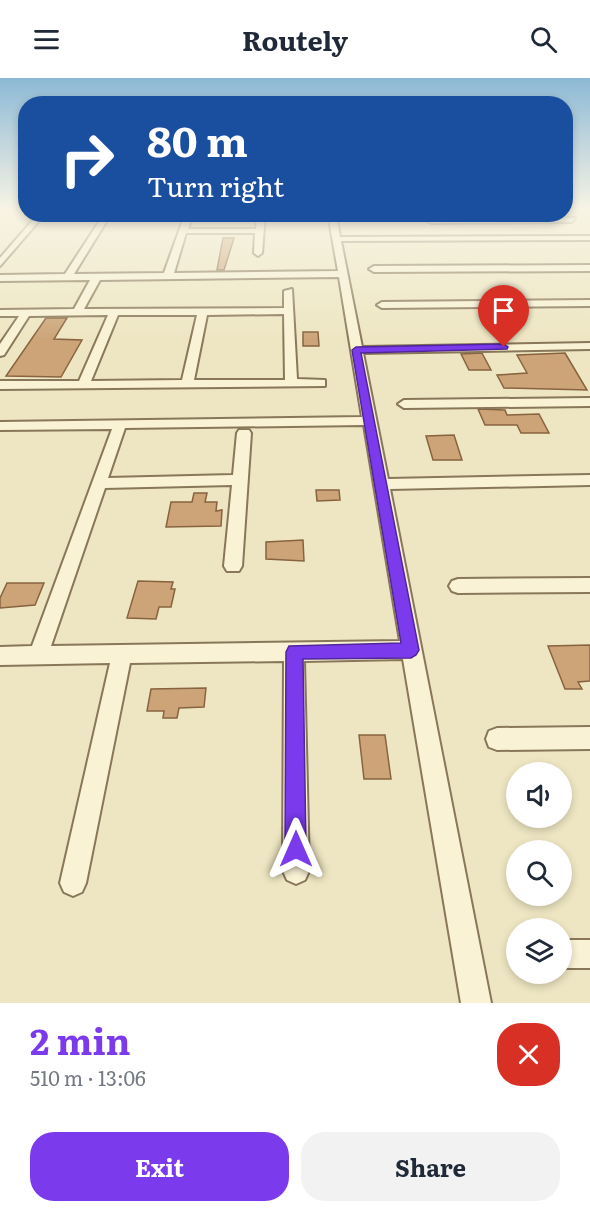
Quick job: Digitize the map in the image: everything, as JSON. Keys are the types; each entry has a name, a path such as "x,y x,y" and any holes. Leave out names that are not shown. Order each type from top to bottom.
{"street":[{"path":"68,277 83,253"},
{"path":"168,276 176,253"},
{"path":"339,253 368,421 476,1003"},
{"path":"374,269 590,268"},
{"path":"0,278 343,274"},
{"path":"78,312 96,278"},
{"path":"289,291 291,384"},
{"path":"382,305 590,303"},
{"path":"83,386 115,311"},
{"path":"187,384 203,311"},
{"path":"0,313 289,311"},
{"path":"0,352 26,313"},
{"path":"356,350 590,346"},
{"path":"0,385 321,384"},
{"path":"404,404 590,402"},
{"path":"0,426 368,421"},
{"path":"38,656 120,424"},
{"path":"233,566 238,480 244,433"},
{"path":"99,483 238,480"},
{"path":"380,484 590,480"},
{"path":"458,586 590,585"},
{"path":"0,656 411,650"},
{"path":"294,652 296,871"},
{"path":"73,883 122,654"},
{"path":"497,739 590,738"},
{"path":"572,954 590,954"}],"building":[{"path":"220,253 229,253 224,270 217,270"},
{"path":"46,318 67,318 54,339 82,340 61,377 6,376"},
{"path":"303,332 318,332 319,346 303,346"},
{"path":"482,353 491,370 469,370 461,354"},
{"path":"565,353 587,390 504,388 497,375 527,373 517,355"},
{"path":"478,409 505,410 507,415 539,414 549,433 521,433 517,425 485,425"},
{"path":"454,435 462,460 433,460 426,436"},
{"path":"316,490 339,490 340,500 317,501"},
{"path":"194,493 207,493 205,502 217,502 216,511 222,510 221,526 166,527 171,502 192,502"},
{"path":"303,540 304,561 266,559 266,542"},
{"path":"138,581 173,582 171,589 175,589 171,607 159,607 156,619 127,618"},
{"path":"7,583 44,583 35,605 0,608 0,598"},
{"path":"590,645 590,681 578,682 582,689 565,689 548,646"},
{"path":"206,688 204,707 179,708 177,718 163,718 164,711 147,711 151,689"},
{"path":"359,735 385,735 391,779 364,779"}],"route":[{"path":"296,849 294,652 411,650 356,350 504,347"}]}
